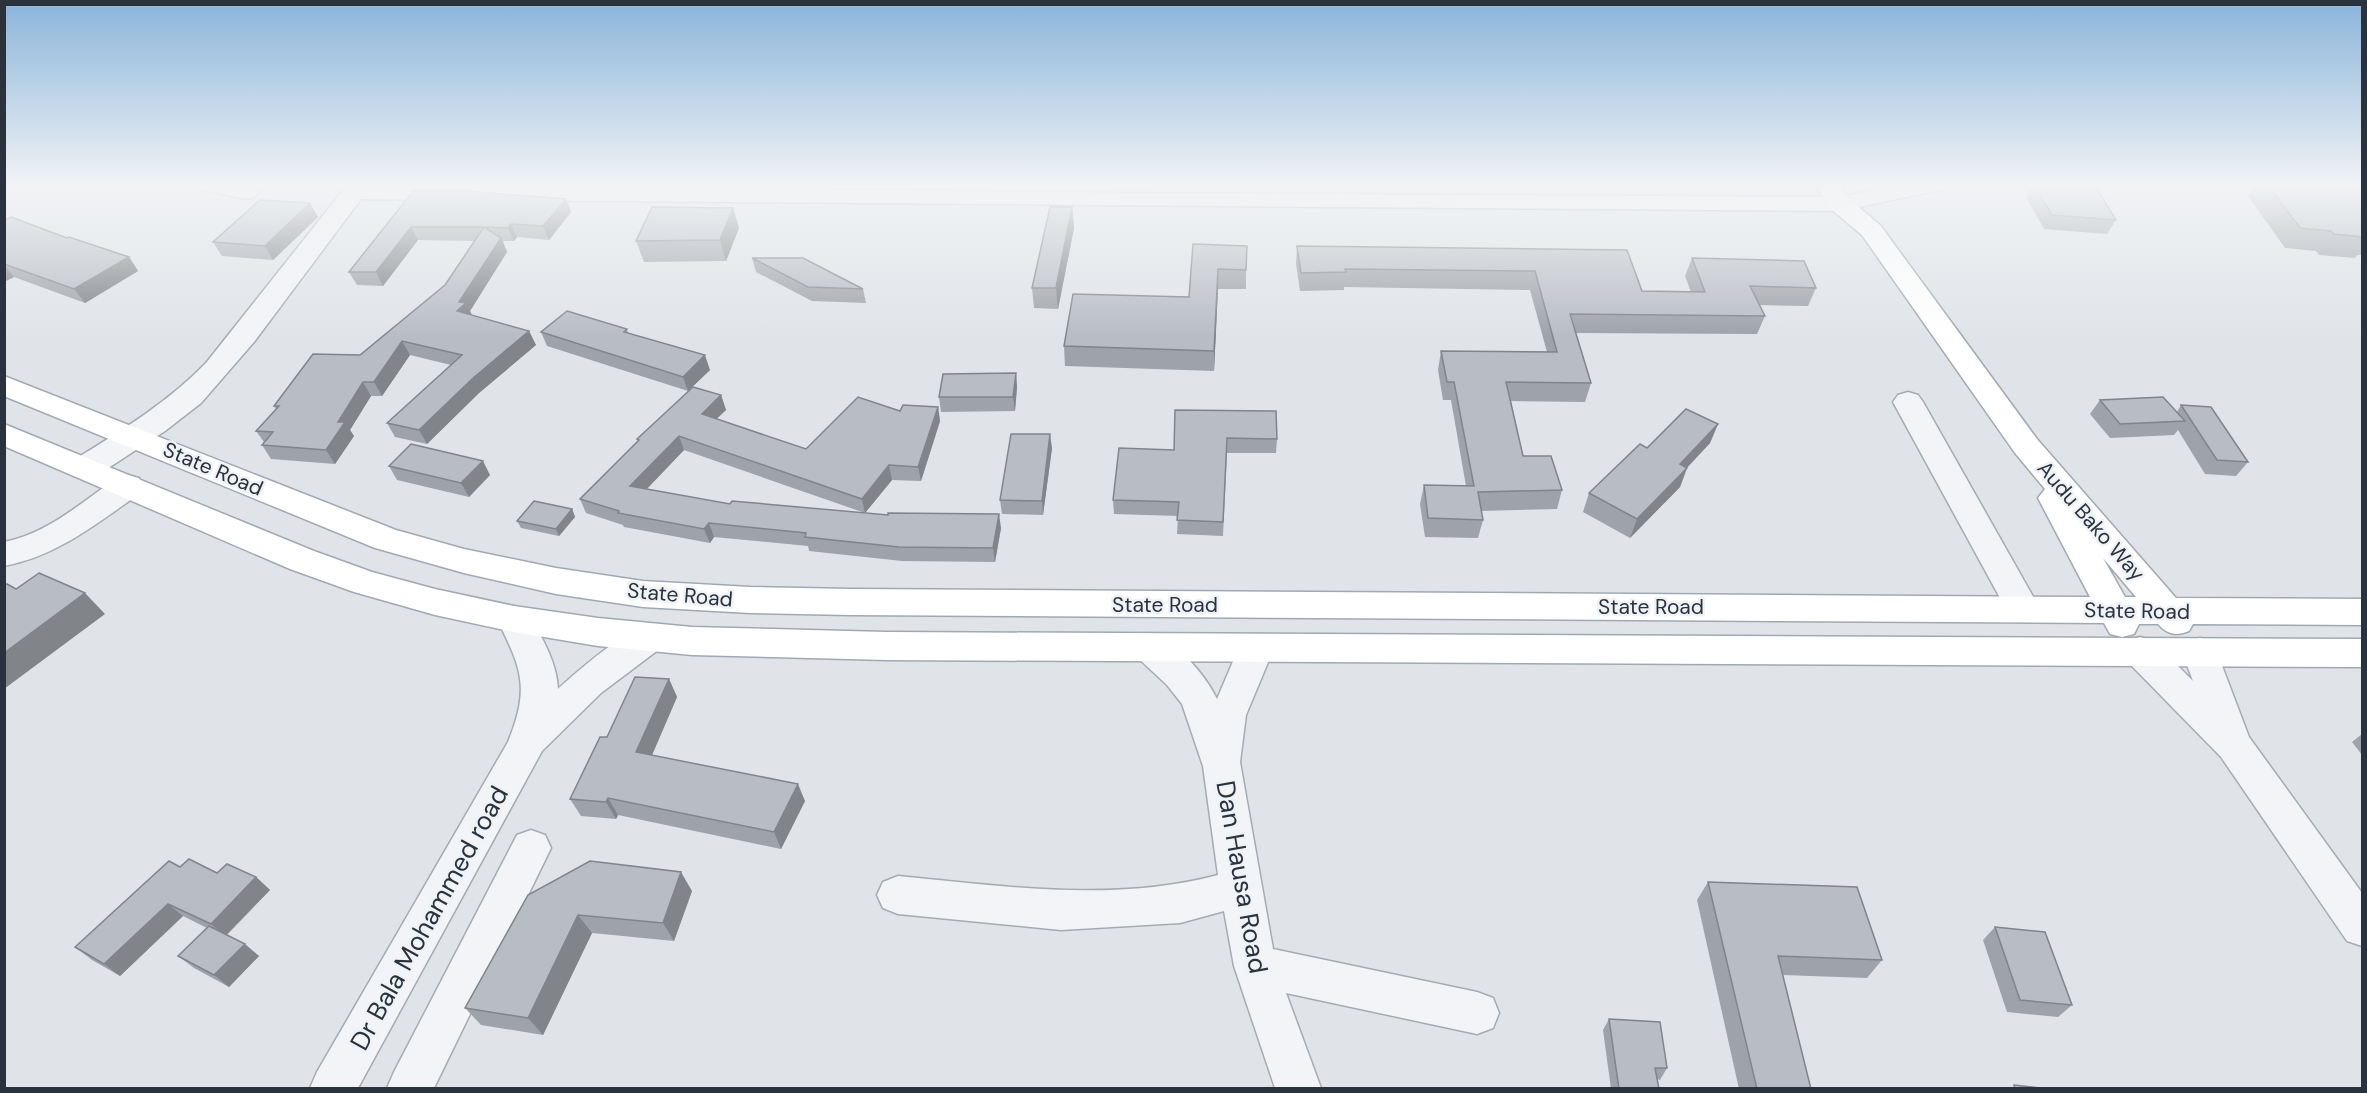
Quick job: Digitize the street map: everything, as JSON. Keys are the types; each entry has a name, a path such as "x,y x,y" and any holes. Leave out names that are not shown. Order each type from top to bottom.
{"main road":[{"name":"Audu Bako Way","path":"1875,235 2026,446 2170,612 2200,652"},
{"name":"State Road","path":"4,385 135,436 387,540 464,561 556,581 643,594 861,603 2362,612"},
{"name":"State Road","path":"4,434 302,560 366,583 435,602 514,619 598,632 692,641 792,645 1151,648 2362,653"},
{"name":"Audu Bako Way","path":"2026,446 2113,609 2140,651"}],"street":[{"path":"85,468 191,396 251,328 321,235"},
{"path":"1908,402 2023,609"},
{"path":"4,554 17,553 38,546 128,486"},
{"path":"514,619 536,662 541,688 538,715 525,747"},
{"path":"525,747 588,683 650,637"},
{"name":"Dan Hausa Road","path":"1151,648 1180,675 1197,698 1222,766 1240,888 1255,966 1298,1089"},
{"name":"Dan Hausa Road","path":"1222,766 1228,715 1256,648"},
{"path":"2140,651 2234,746 2362,927"},
{"path":"2200,652 2234,746"},
{"name":"Dr Bala Mohammed road","path":"333,1089 525,747"},
{"path":"410,1089 531,848"},
{"path":"898,895 1061,911 1180,904 1240,888"},
{"path":"1255,966 1477,1013"}],"building":[{"path":"4,235 59,235 129,257 74,289 4,264"},
{"path":"221,235 277,235 265,246 213,242"},
{"path":"378,235 405,235 376,272 349,272"},
{"path":"479,235 496,235 501,238 459,302 466,303 457,311 529,331 472,379 419,430 387,423 462,355 402,341 374,382 363,382 338,422 345,422 326,450 262,445 273,432 256,431 279,406 274,406 313,354 360,355 445,285"},
{"path":"639,235 722,235 720,240 636,241"},
{"path":"1044,235 1066,235 1056,288 1032,288"},
{"path":"1193,244 1247,246 1246,270 1218,269 1214,351 1064,346 1073,294 1189,297"},
{"path":"1297,246 1627,250 1642,291 1705,292 1692,258 1804,261 1816,288 1750,286 1765,316 1570,314 1591,383 1506,382 1523,456 1551,456 1562,490 1478,492 1483,520 1428,518 1424,485 1474,486 1454,382 1447,382 1441,351 1557,352 1535,271 1345,269 1346,272 1301,273"},
{"path":"752,258 803,258 863,289 808,287"},
{"path":"567,311 627,329 624,332 705,355 683,377 541,332"},
{"path":"1016,373 1013,397 939,397 943,374"},
{"path":"693,387 721,395 702,414 806,449 858,397 900,411 903,405 938,407 918,467 889,465 862,499 679,436 630,486 730,504 732,501 888,515 888,513 999,514 993,548 899,547 805,537 806,533 709,523 704,529 618,513 619,511 580,499 639,440 637,439"},
{"path":"2163,397 2185,421 2120,424 2100,400"},
{"path":"2181,405 2211,407 2248,462 2217,460"},
{"path":"1686,409 1718,424 1680,464 1687,468 1637,519 1589,493 1640,444 1647,448"},
{"path":"1175,410 1276,411 1277,439 1227,438 1223,522 1177,520 1179,502 1113,500 1119,448 1174,450"},
{"path":"1011,434 1050,434 1042,501 1000,500"},
{"path":"411,444 483,461 461,483 389,466"},
{"path":"534,501 572,509 556,529 517,521"},
{"path":"39,573 85,593 4,653 4,586 7,584 16,589"},
{"path":"635,677 669,679 636,752 798,784 774,832 608,798 606,802 570,799 600,737 607,737"},
{"path":"189,859 217,873 227,864 256,877 211,924 168,904 104,964 75,947 169,861 180,867"},
{"path":"590,861 681,872 663,923 578,915 528,1018 465,1008 528,895"},
{"path":"1708,882 1857,887 1882,960 1778,956 1811,1089 1757,1089"},
{"path":"209,926 245,944 214,975 178,956"},
{"path":"1995,927 2045,932 2072,1005 2020,1000"},
{"path":"1609,1019 1660,1022 1667,1068 1655,1068 1659,1089 1619,1089"},
{"path":"2014,1085 2048,1089 2015,1089"}]}
